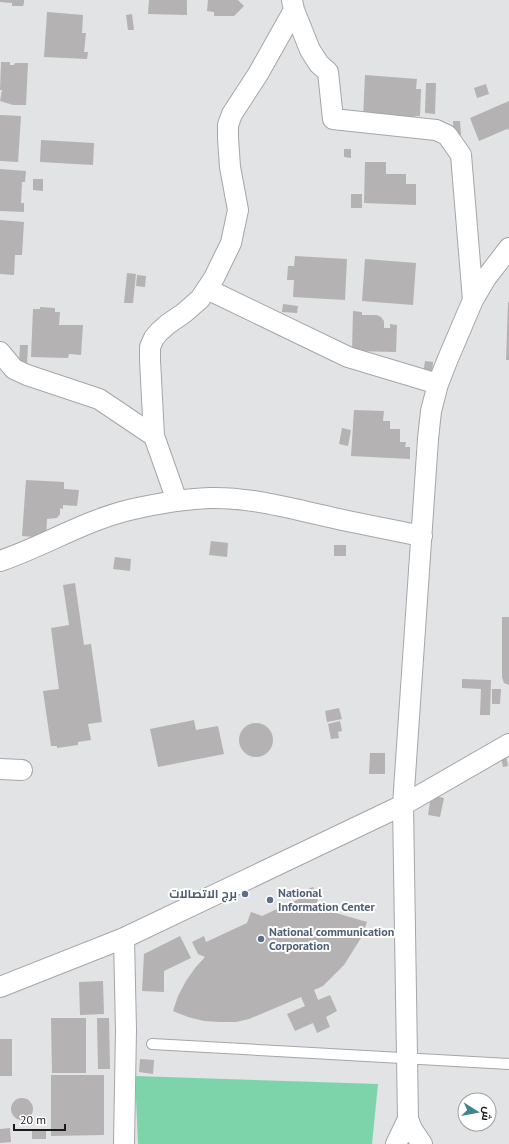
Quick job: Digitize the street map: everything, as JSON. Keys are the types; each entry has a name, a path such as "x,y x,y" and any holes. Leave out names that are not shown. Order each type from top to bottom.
{"street":[{"path":"177,501 154,436 150,347 154,338 159,332 200,299 214,278 231,243 238,210 230,166 228,125 232,114 258,74 293,5"},
{"path":"293,5 310,50 319,64 328,72 333,119 436,130 447,135 461,155 473,300"},
{"path":"422,1144 412,1129 408,1119 403,805 431,411 438,384 473,300 486,278 509,248"},
{"path":"207,289 348,357 438,384"},
{"path":"0,352 5,360 14,369 26,375 99,399 154,436"},
{"path":"0,561 90,522 129,510 177,501 211,498 245,500 422,536"},
{"path":"0,987 124,938 403,805 509,744"},
{"path":"0,769 22,770"},
{"path":"124,938 126,1030 124,1144"},
{"path":"396,1144 408,1119"}],"lane":[{"path":"152,1044 509,1064"}],"green space":[{"path":"135,1076 378,1084 372,1144 138,1144"}],"building":[{"path":"0,0 24,0 24,3 23,6 12,6 12,3 0,2"},
{"path":"149,0 187,0 187,15 148,14"},
{"path":"208,0 238,0 244,6 234,16 214,16 214,12 207,11"},
{"path":"47,12 83,15 82,33 86,33 84,52 88,52 87,59 44,57"},
{"path":"132,14 134,30 128,30 126,15"},
{"path":"1,62 10,62 10,65 14,65 15,63 28,63 26,105 13,105 0,101 2,90 0,90"},
{"path":"365,75 417,79 416,89 421,89 420,116 415,116 414,121 363,118"},
{"path":"426,83 436,83 435,114 425,113"},
{"path":"486,84 489,94 477,98 474,88"},
{"path":"509,101 509,130 507,129 479,141 470,118"},
{"path":"0,115 21,116 18,162 0,161"},
{"path":"453,121 460,121 461,135 454,136"},
{"path":"41,140 94,143 93,165 40,162"},
{"path":"344,149 351,149 351,158 344,157"},
{"path":"365,162 386,162 386,174 406,174 406,184 416,184 416,205 364,203"},
{"path":"0,169 26,171 25,182 22,182 21,203 24,203 24,212 0,211"},
{"path":"33,179 43,179 43,191 33,190"},
{"path":"351,194 362,194 362,208 351,208"},
{"path":"0,220 24,222 22,255 15,255 14,275 0,274"},
{"path":"295,256 347,259 345,300 293,297 294,280 287,280 288,266 294,266"},
{"path":"365,259 416,263 413,305 362,301"},
{"path":"127,273 136,274 133,303 124,303"},
{"path":"137,275 146,276 145,287 136,286"},
{"path":"508,302 509,360 506,360"},
{"path":"283,304 298,306 297,313 282,312"},
{"path":"40,307 55,308 55,312 60,312 59,325 83,325 81,355 69,354 68,358 31,357 33,309 40,309"},
{"path":"353,311 362,312 362,315 377,315 381,317 384,321 384,328 390,328 390,324 397,325 396,352 352,351"},
{"path":"20,345 28,345 27,364 19,364"},
{"path":"425,361 433,362 432,376 423,375"},
{"path":"354,410 384,411 383,421 390,421 390,429 400,429 400,442 406,442 405,447 410,447 410,459 351,456"},
{"path":"342,428 351,430 348,446 339,444"},
{"path":"26,480 64,482 64,489 79,490 77,506 63,505 63,509 60,508 60,514 57,518 47,519 46,538 22,536"},
{"path":"211,541 228,543 227,557 209,555"},
{"path":"334,545 346,545 346,556 334,556"},
{"path":"115,557 131,559 130,571 113,569"},
{"path":"75,583 84,645 91,644 102,722 88,724 91,740 78,742 78,745 57,748 57,746 51,746 43,691 59,689 51,628 69,625 63,585"},
{"path":"502,617 509,617 509,685 504,683 502,677"},
{"path":"462,679 491,680 490,715 480,715 481,689 462,688"},
{"path":"492,689 501,689 500,704 492,704"},
{"path":"339,708 342,719 327,722 325,711"},
{"path":"194,720 196,730 218,726 224,754 158,767 150,729"},
{"path":"340,721 342,731 338,732 339,738 331,739 328,724"},
{"path":"253,723 259,723 268,728 272,734 272,746 268,752 259,757 253,757 244,752 239,743 239,737 244,728"},
{"path":"370,753 385,753 385,774 369,774"},
{"path":"506,755 508,766 503,767 501,757"},
{"path":"431,795 444,798 440,817 428,815"},
{"path":"313,887 318,899 314,911 336,913 367,922 361,938 344,965 323,986 314,990 318,1000 330,995 337,1011 326,1017 330,1027 317,1033 313,1023 295,1031 287,1014 305,1006 301,997 249,1019 236,1022 204,1021 173,1011 178,996 186,981 205,957 198,954 192,942 204,936 206,942 247,923 251,912 262,916 303,897 301,892"},
{"path":"180,936 191,958 164,971 164,992 142,991 144,954"},
{"path":"103,981 104,1014 80,1015 79,982"},
{"path":"51,1018 86,1018 86,1073 52,1073"},
{"path":"97,1018 109,1018 110,1069 98,1069"},
{"path":"0,1039 12,1039 12,1076 0,1076"},
{"path":"140,1059 154,1060 153,1074 139,1072"},
{"path":"51,1075 104,1075 104,1135 51,1136"},
{"path":"22,1098 30,1101 33,1109 30,1117 22,1120 14,1117 11,1109 14,1101"},
{"path":"10,1128 11,1142 0,1143 0,1129"},
{"path":"32,1129 46,1129 46,1139 32,1139"}],"place":[{"name":"برج الاتصالات","path":"245,894"},
{"name":"National Information Center","path":"270,900"},
{"name":"National communication Corporation","path":"261,939"}]}
